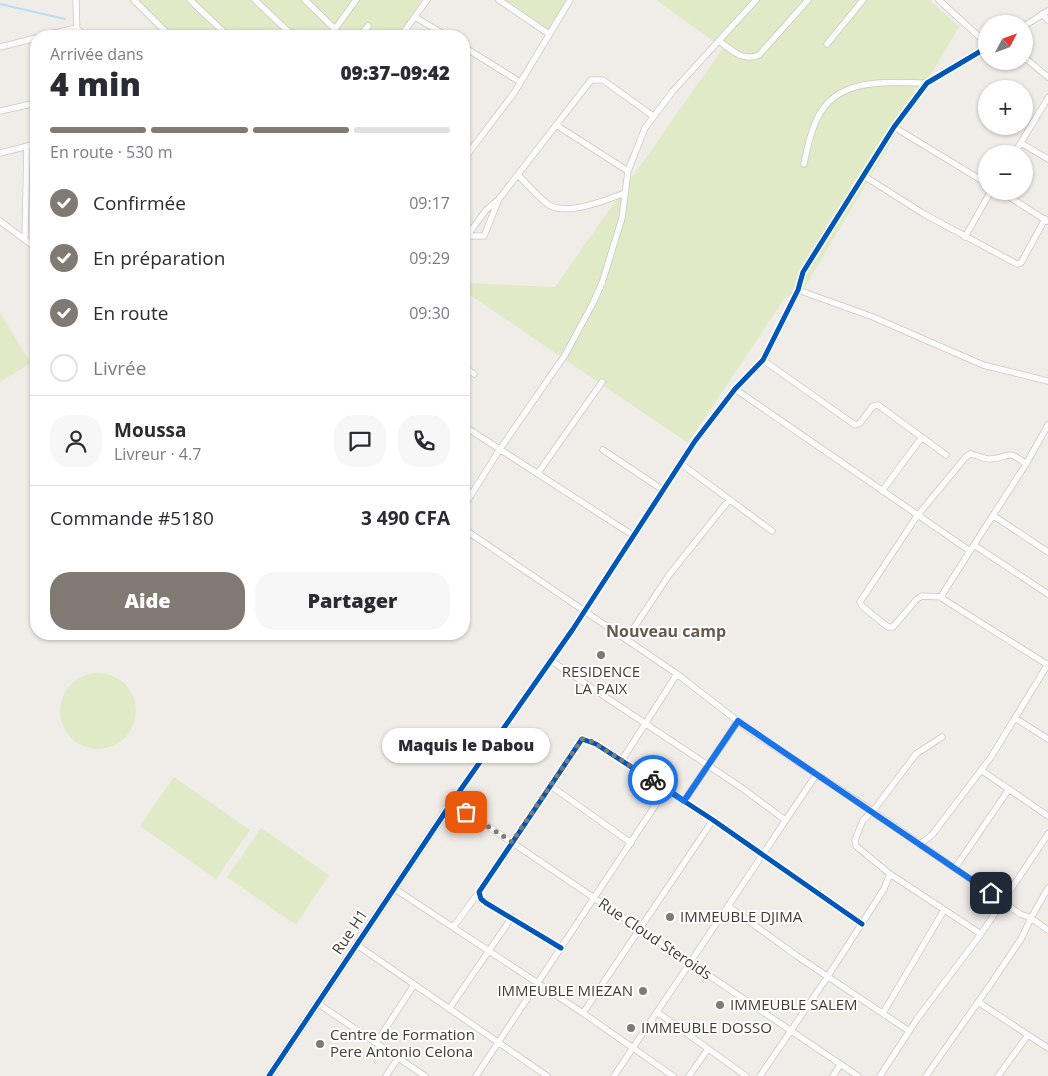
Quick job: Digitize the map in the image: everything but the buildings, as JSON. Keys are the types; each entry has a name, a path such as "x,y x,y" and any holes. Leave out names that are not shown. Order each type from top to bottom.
{"street":[{"path":"68,30 77,28 76,0"},
{"path":"134,0 164,30"},
{"path":"190,0 222,30"},
{"path":"255,0 286,30"},
{"path":"304,0 335,29 356,0"},
{"path":"405,30 427,0"},
{"path":"499,0 548,34"},
{"path":"470,151 520,82 570,0"},
{"path":"470,496 500,449 566,355 592,305 602,283 622,218 628,171 645,128 652,116 756,0"},
{"path":"719,41 742,57 750,59 759,55 808,0"},
{"path":"827,44 863,0"},
{"path":"939,0 978,36"},
{"path":"1033,20 1048,10"},
{"path":"1042,14 1048,20"},
{"path":"415,17 437,30"},
{"path":"365,30 368,26"},
{"path":"0,47 30,40"},
{"path":"470,51 520,82"},
{"path":"452,802 584,611 680,463 735,388 763,360 798,290 803,272 894,127 927,83 978,53"},
{"path":"1033,64 1048,76"},
{"path":"470,231 486,210 499,199 591,80 603,80 652,116"},
{"path":"804,164 817,118 838,94 865,84 927,83"},
{"path":"1048,98 1021,143 1048,159"},
{"path":"0,111 30,104"},
{"path":"556,125 628,171"},
{"path":"894,127 978,177"},
{"path":"0,153 30,145"},
{"path":"25,239 27,146"},
{"path":"518,175 541,198 557,208 578,206 625,193"},
{"path":"864,176 924,214 1019,264 1046,220 1014,200"},
{"path":"470,236 484,236 499,199"},
{"path":"965,237 986,200"},
{"path":"0,221 30,243"},
{"path":"798,290 873,317 983,365 1048,381"},
{"path":"763,360 856,425 860,423 875,405 946,455"},
{"path":"470,371 474,374"},
{"path":"538,473 602,382"},
{"path":"735,388 882,492 970,551"},
{"path":"942,597 994,516 1048,425"},
{"path":"470,430 634,536"},
{"path":"882,492 922,437"},
{"path":"603,450 663,490"},
{"path":"920,844 932,835 981,770 1048,664 942,597 922,596 917,599 893,627 888,627 862,607 860,602 917,516 947,478 970,454 988,459 1006,454 1016,456 1026,464"},
{"path":"680,463 772,531"},
{"path":"627,638 669,575 729,500"},
{"path":"994,516 1048,552"},
{"path":"470,533 627,638 738,721 816,775 873,811 1004,902 1048,930"},
{"path":"974,545 1048,594"},
{"path":"550,660 708,765 785,820"},
{"path":"622,760 677,674"},
{"path":"1015,718 1048,740"},
{"path":"684,801 738,721"},
{"path":"942,737 912,758 873,811 863,820 855,840 856,846 890,874 981,934"},
{"path":"454,926 582,739 591,741 622,760 713,820 862,924"},
{"path":"981,770 1048,816"},
{"path":"614,1076 691,964 816,775"},
{"path":"551,786 631,843"},
{"path":"476,1076 666,789"},
{"path":"955,868 1009,789"},
{"name":"Rue Cloud Steroids","path":"452,802 858,1076"},
{"name":"Rue H1","path":"269,1076 452,802"},
{"path":"583,1013 713,820"},
{"path":"880,1076 946,978 1004,902 1048,834"},
{"path":"760,1076 862,924 884,889 890,874"},
{"path":"926,1076 1021,939 1048,888"},
{"path":"395,889 454,926 488,952 583,1013 673,1076"},
{"path":"479,892 481,899 486,903 561,948"},
{"path":"728,906 909,1031"},
{"path":"883,1013 944,910"},
{"path":"449,1009 512,917"},
{"path":"357,946 547,1076"},
{"path":"376,1043 414,985"},
{"path":"978,1002 1048,1048"},
{"path":"318,1003 425,1076"},
{"path":"657,1012 746,1076"},
{"path":"998,1076 1028,1035"},
{"path":"689,1076 708,1049"},
{"path":"386,1076 398,1058"},
{"path":"833,1076 840,1065"}],"green space":[{"path":"128,0 422,0 401,30 158,30"},
{"path":"502,0 571,0 548,33"},
{"path":"656,0 929,0 959,27 799,297 786,296 688,443 470,295 470,283 555,287 723,48"},
{"path":"0,313 30,364 0,382"},
{"path":"98,673 112,676 125,684 133,697 136,711 133,725 125,738 112,746 98,749 84,746 71,738 63,725 60,711 63,697 71,684 84,676"},
{"path":"174,777 250,830 216,879 140,826"},
{"path":"261,828 329,875 296,925 227,877"}],"waterway":[{"path":"0,4 65,19"}],"cycle path":[{"path":"269,1076 452,802 573,629 695,441 735,389 763,360 798,290 803,272 894,127 927,83 978,53"},
{"path":"561,948 486,903 481,899 479,892 582,739 596,744 713,820 862,924"}],"way so far":[{"path":"466,812 512,842 551,786 578,742 582,739 591,741 653,780"}],"place":[{"name":"RESIDENCE LA PAIX","path":"601,655"},
{"name":"Maquis le Dabou","path":"466,812"},
{"name":"IMMEUBLE DJIMA","path":"670,917"},
{"name":"IMMEUBLE MIEZAN","path":"643,991"},
{"name":"IMMEUBLE SALEM","path":"720,1005"},
{"name":"IMMEUBLE DOSSO","path":"631,1028"},
{"name":"Centre de Formation Pere Antonio Celona","path":"320,1044"}],"district":[{"name":"Nouveau camp","path":"666,631"}],"route":[{"path":"653,780 684,801 738,721 829,784 873,811 937,857 979,883 991,893"}]}
